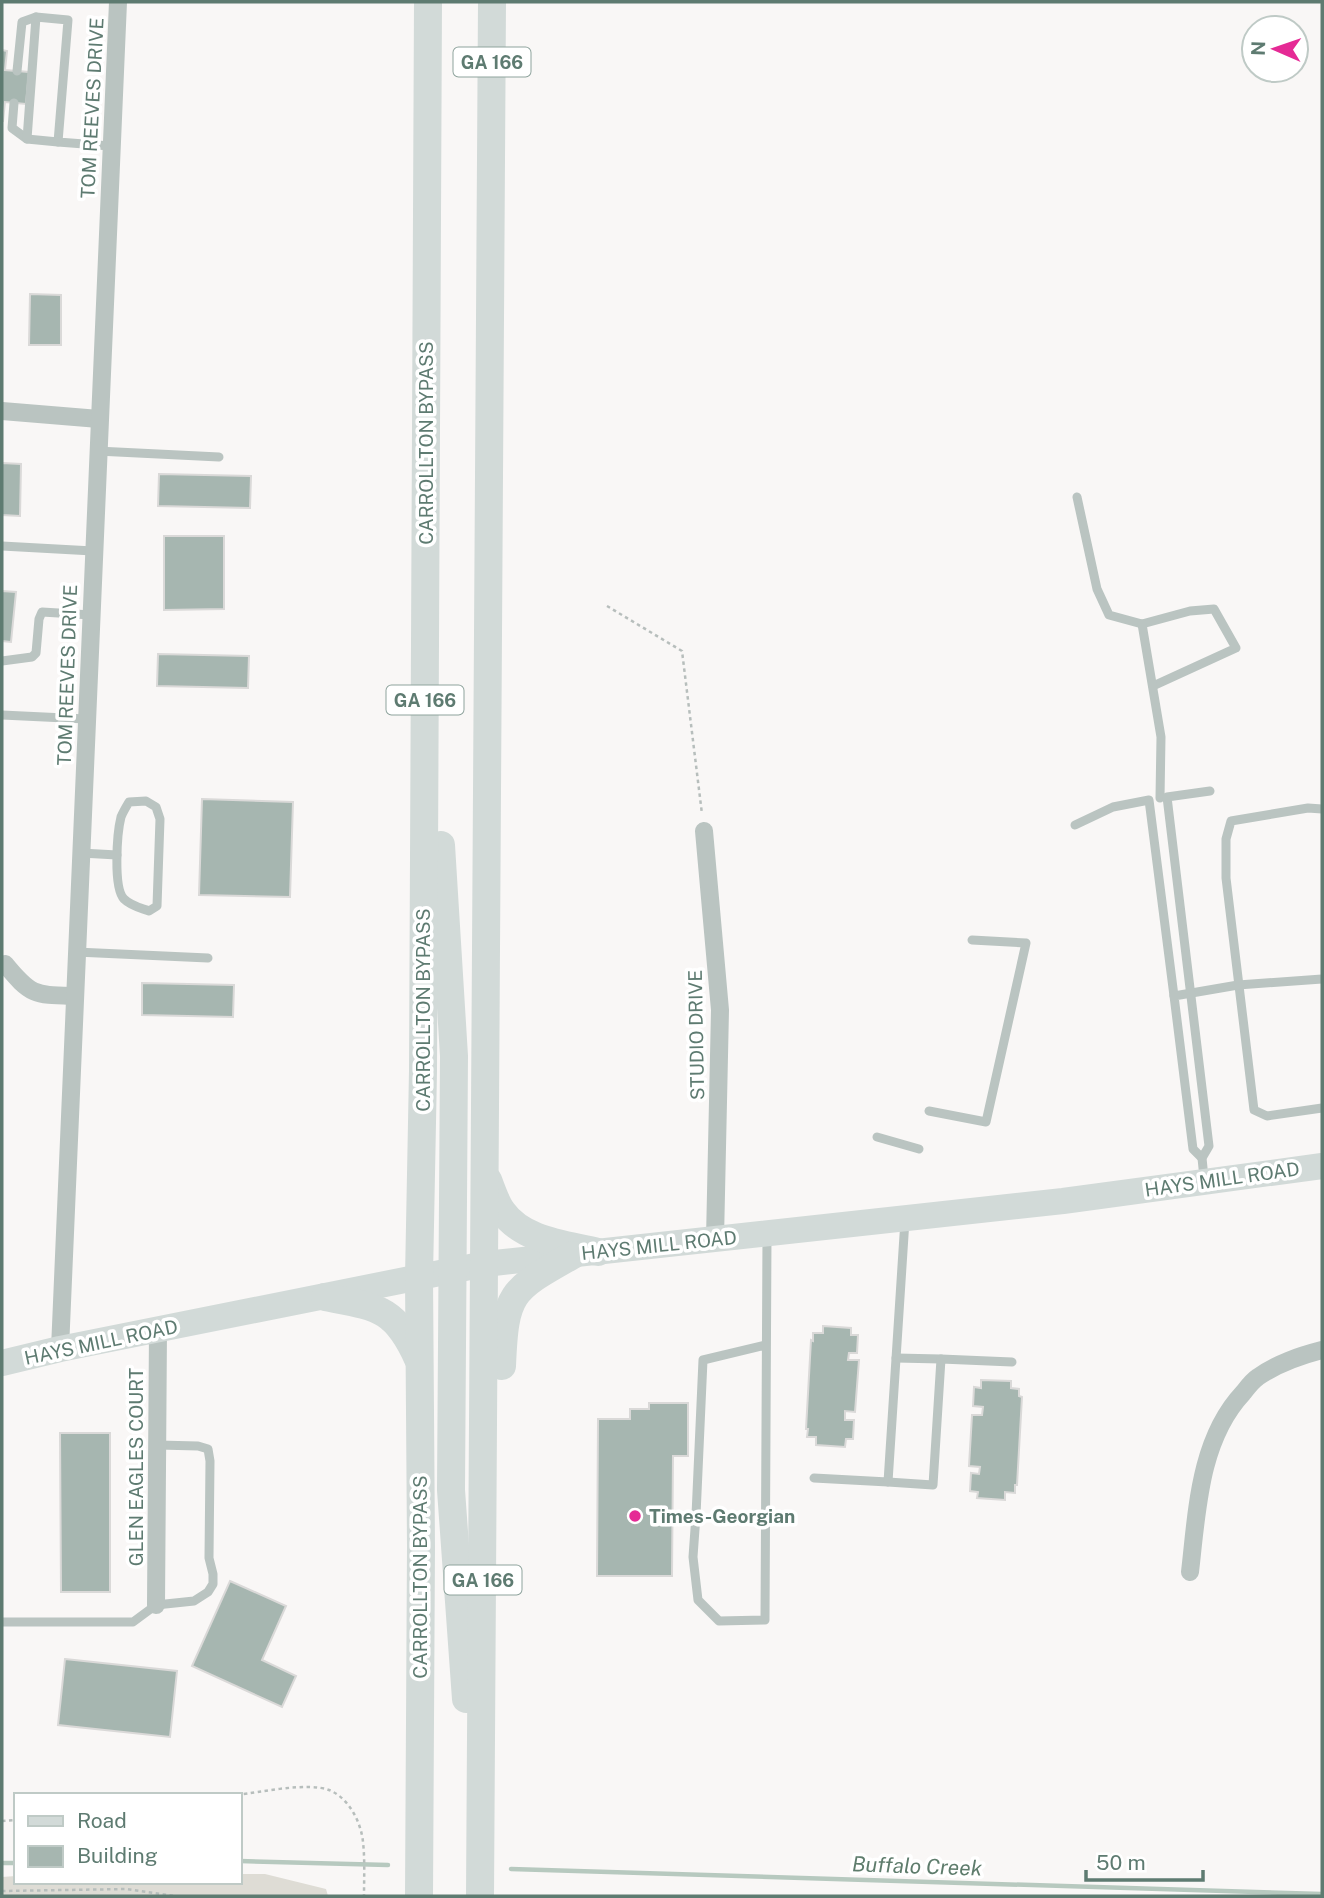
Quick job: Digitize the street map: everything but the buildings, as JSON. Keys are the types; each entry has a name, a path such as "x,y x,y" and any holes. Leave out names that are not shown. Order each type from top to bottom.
{"main road":[{"name":"CARROLLTON BYPASS","path":"419,1896 419,1277 423,1071 428,2"},
{"name":"GA 166","path":"480,1896 492,2"},
{"path":"425,703 441,846 454,1056 451,1490 469,1738 480,1827"},
{"path":"485,1172 500,1209 511,1222 526,1233 585,1253"},
{"path":"484,1553 498,1464 503,1333 508,1308 524,1284 585,1253"},
{"path":"325,1297 373,1307 389,1315 401,1326 420,1364"}],"street":[{"name":"TOM REEVES DRIVE","path":"60,1349 118,2"},
{"path":"2,411 99,419"},
{"name":"STUDIO DRIVE","path":"704,831 720,1010 715,1239"},
{"path":"5,964 27,988 38,994 75,996"},
{"name":"HAYS MILL ROAD","path":"2,1363 485,1264 1063,1201 1203,1170 1322,1166"},
{"name":"GLEN EAGLES COURT","path":"156,1605 158,1330"},
{"path":"1190,1572 1206,1462 1217,1431 1235,1401 1256,1378 1290,1359 1322,1350"}],"lane":[{"path":"17,71 22,22 36,17 68,20 58,142"},
{"path":"27,139 36,17"},
{"path":"14,103 12,128 27,139 110,146"},
{"path":"97,452 219,457"},
{"path":"1077,497 1097,589 1110,615 1142,624 1190,611 1214,609 1236,648 1153,686"},
{"path":"2,546 93,551"},
{"path":"2,661 32,657 36,653 42,612 90,615"},
{"path":"1142,624 1161,737 1164,798 1192,993 1209,1146 1203,1170"},
{"path":"2,715 86,719"},
{"path":"1075,825 1113,807 1210,791"},
{"path":"1149,800 1192,1149 1203,1170"},
{"path":"146,801 156,807 160,819 157,906 149,911 137,908 123,898 119,886 117,855 121,817 129,802 146,801"},
{"path":"1322,809 1308,808 1231,821 1226,839 1226,878 1254,1110 1266,1116 1322,1108"},
{"path":"81,853 117,855"},
{"path":"929,1111 986,1122 1027,943 972,940"},
{"path":"76,952 208,958"},
{"path":"1174,996 1238,985 1320,981"},
{"path":"877,1137 919,1149"},
{"path":"888,1482 905,1219"},
{"path":"766,1234 766,1345 765,1620 719,1621 698,1601 693,1557 703,1360 766,1345"},
{"path":"896,1358 1012,1362"},
{"path":"814,1478 933,1485 942,1359"},
{"path":"2,1622 133,1622 156,1605 194,1601 208,1592 213,1584 213,1574 209,1558 208,1449 198,1446 158,1445"}],"path":[{"path":"607,606 682,651 704,831"},
{"path":"242,1794 309,1787 330,1790 345,1802 358,1819 363,1842 364,1896"},
{"path":"2,1891 127,1889 175,1896"}],"shaded area":[{"path":"242,1874 265,1874 326,1889 328,1896 2,1896 2,1877 14,1876 14,1884 242,1884"}],"waterway":[{"name":"Buffalo Creek","path":"242,1861 388,1865"},
{"name":"Buffalo Creek","path":"2,1863 14,1863"},
{"name":"Buffalo Creek","path":"511,1869 1322,1894"}],"place":[{"name":"Times-Georgian","path":"635,1516"}]}
